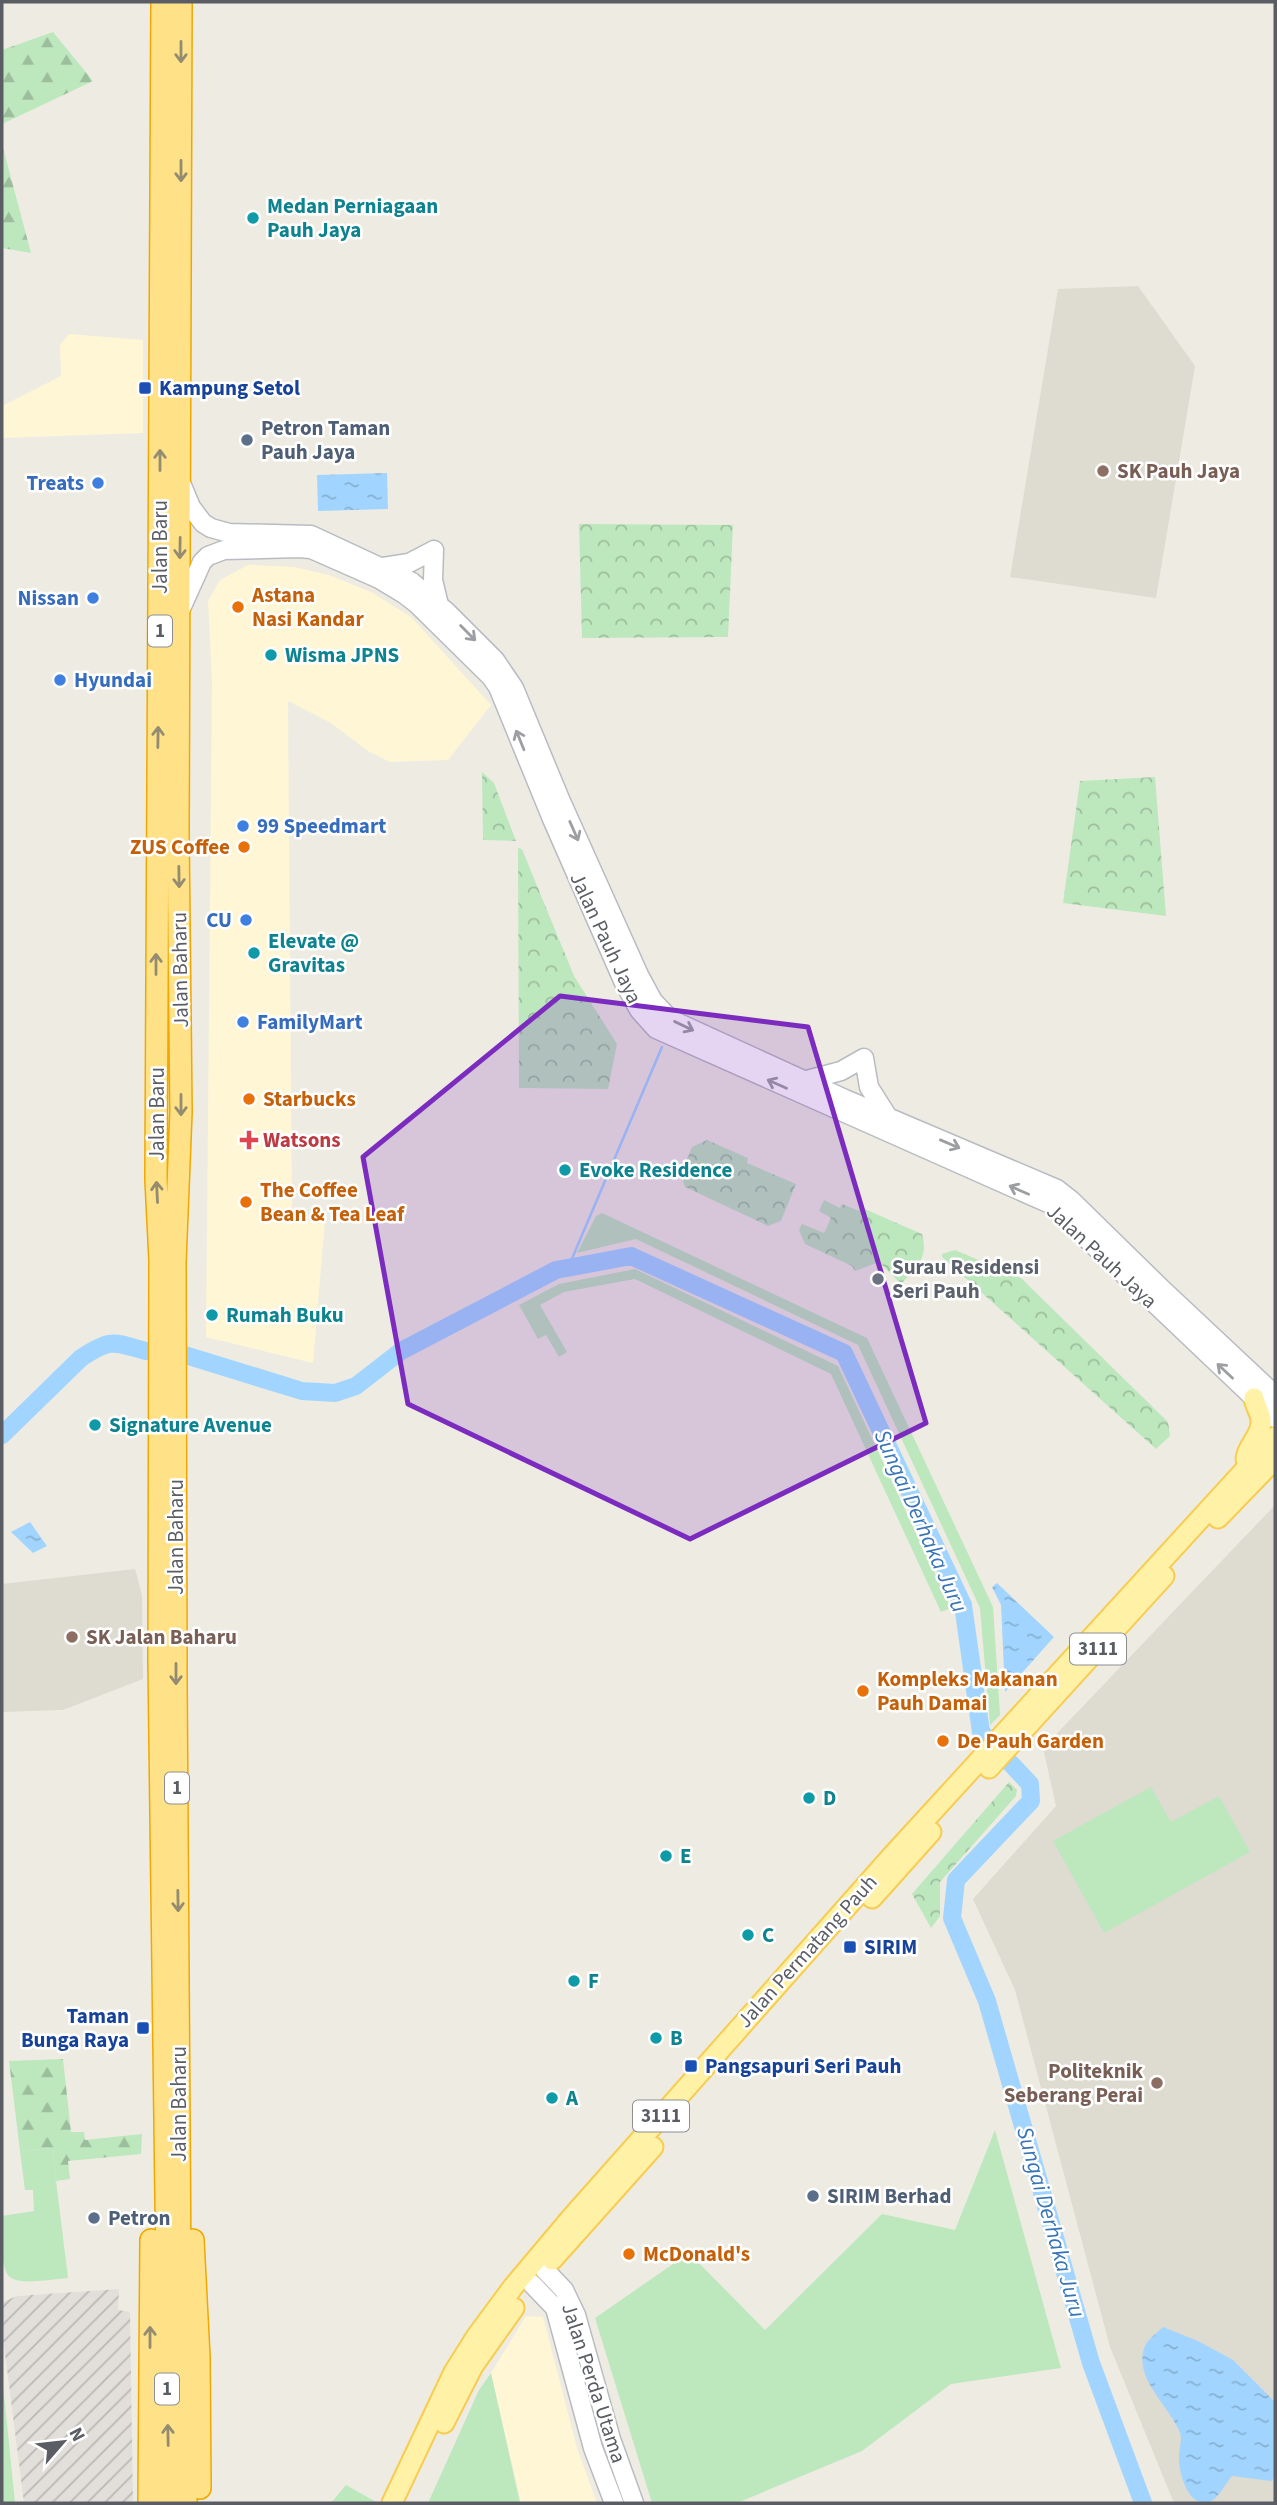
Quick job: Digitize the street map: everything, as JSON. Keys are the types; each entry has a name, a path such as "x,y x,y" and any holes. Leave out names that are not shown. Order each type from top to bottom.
{"highway":[{"name":"Jalan Baru","path":"162,2 156,1180 168,1261"},
{"name":"Jalan Baru","path":"179,613 181,2"},
{"name":"Jalan Baharu","path":"170,2503 172,2168 159,1660 167,1411 168,1261 181,1112 179,613"},
{"path":"149,2503 153,2186 172,2168 190,2190 199,2357 200,2503"},
{"name":"Jalan Baharu","path":"173,2276 186,2503"}],"main road":[{"path":"1245,1467 1247,1451 1258,1434 1261,1421 1254,1398"},
{"name":"Jalan Permatang Pauh","path":"1018,1727 1245,1467 1275,1437"},
{"name":"Jalan Permatang Pauh","path":"392,2503 454,2372 475,2337 571,2218 1018,1727 1275,1459"},
{"name":"Jalan Permatang Pauh","path":"407,2503 461,2388 486,2346 538,2276 982,1766"}],"street":[{"name":"Jalan Pauh Jaya","path":"181,483 197,516 211,528 229,533 311,535 412,582 495,660 509,678 600,890 653,1001 670,1019 1064,1194 1275,1395"},
{"name":"Jalan Pauh Jaya","path":"179,613 202,562 208,556 224,550 312,549 379,579 404,594 447,633 498,687 624,983 647,1021 656,1029 722,1059 1050,1204 1275,1418"},
{"path":"383,567 409,563 435,550 433,580 439,605"},
{"path":"807,1080 841,1071 864,1058 869,1087 888,1117"},
{"name":"Jalan Perda Utama","path":"538,2276 555,2308 593,2448 614,2503"},
{"name":"Jalan Perda Utama","path":"538,2276 564,2290 576,2315 611,2439 634,2503"}],"highlighted area":[{"path":"560,996 808,1027 926,1423 690,1539 408,1404 363,1157"}],"shaded area":[{"name":"SK Pauh Jaya","path":"1138,286 1195,366 1156,598 1010,577 1058,289"},
{"path":"69,334 143,340 143,433 2,438 2,406 61,376 60,345"},
{"path":"248,565 294,567 329,575 371,592 411,617 491,705 448,760 390,762 368,751 331,723 288,701 292,1224 325,1219 313,1363 206,1337 212,682 208,601 220,580"},
{"name":"Politeknik Seberang Perai","path":"1275,1505 1275,2503 1174,2503 1110,2347 1015,1990 973,1899 1056,1806 1043,1748"},
{"name":"SK Jalan Baharu","path":"135,1569 142,1595 143,1679 63,1710 2,1712 2,1584"},
{"path":"119,2289 118,2310 130,2312 133,2503 24,2503 2,2330 2,2302 17,2296"},
{"path":"526,2316 543,2317 577,2448 597,2503 521,2503 491,2373"}],"green space":[{"path":"53,32 93,81 2,124 2,50"},
{"path":"2,144 31,253 2,248"},
{"path":"579,524 733,525 728,637 582,638"},
{"path":"482,772 494,783 516,841 483,840"},
{"path":"1155,777 1166,916 1063,903 1080,781"},
{"path":"518,848 522,849 574,976 617,1044 608,1089 519,1088"},
{"path":"707,1140 748,1158 747,1163 796,1184 781,1221 768,1226 685,1187 681,1174 692,1147"},
{"path":"824,1200 840,1208 842,1204 859,1211 860,1207 922,1234 924,1250 920,1262 901,1284 879,1262 855,1271 852,1266 805,1244 799,1230 802,1224 824,1233 831,1218 819,1211"},
{"path":"602,1213 867,1338 993,1607 1000,1715 990,1725 980,1608 858,1345 636,1239 577,1253 596,1216"},
{"path":"955,1250 1021,1278 1168,1422 1170,1436 1156,1449 942,1257 942,1254"},
{"path":"635,1269 838,1366 951,1608 941,1612 831,1374 635,1279 564,1292 540,1305 567,1352 559,1357 546,1335 538,1339 519,1305 559,1284"},
{"path":"1009,1782 1017,1790 1016,1796 940,1882 940,1916 931,1928 912,1894"},
{"path":"1151,1787 1171,1822 1219,1796 1250,1852 1104,1933 1053,1841"},
{"path":"63,2059 71,2132 84,2132 85,2140 142,2134 141,2154 68,2161 70,2179 56,2181 52,2148 20,2151 9,2061"},
{"path":"995,2130 1061,2368 951,2384 862,2451 737,2503 652,2503 595,2318 689,2253 765,2330 882,2214 955,2230"},
{"path":"52,2148 68,2278 17,2280 10,2277 5,2269 2,2216 34,2211 33,2190 25,2190 20,2151"},
{"path":"491,2373 520,2503 428,2503 479,2390"},
{"path":"2,2376 3,2384 15,2503 2,2503"},
{"path":"346,2485 378,2503 331,2503"}],"water":[{"path":"387,473 388,509 318,511 317,475"},
{"path":"30,1522 47,1546 33,1553 11,1532"},
{"path":"997,1583 1054,1637 1005,1692 1001,1605 992,1587"},
{"path":"1163,2327 1198,2341 1233,2360 1275,2402 1275,2477 1271,2481 1232,2476 1218,2495 1207,2503 1194,2499 1189,2493 1179,2465 1180,2433 1148,2380 1142,2358 1145,2346"}],"waterway":[{"path":"568,1268 662,1047"},
{"name":"Sungai Derhaka Juru","path":"185,1355 302,1391 335,1393 356,1386 401,1351 556,1270 631,1256 844,1353 963,1605 981,1732 1030,1784 1031,1801 956,1880 952,1918 987,2001 1091,2363 1143,2503"},
{"name":"Sungai Derhaka Juru","path":"2,1435 81,1358 99,1347 126,1345 146,1351"}],"place":[{"name":"Medan Perniagaan Pauh Jaya","path":"253,218"},
{"name":"Kampung Setol","path":"145,388"},
{"name":"Petron Taman Pauh Jaya","path":"247,440"},
{"name":"SK Pauh Jaya","path":"1103,471"},
{"name":"Treats","path":"98,483"},
{"name":"Nissan","path":"93,598"},
{"name":"Astana Nasi Kandar","path":"238,607"},
{"name":"Wisma JPNS","path":"271,655"},
{"name":"Hyundai","path":"60,680"},
{"name":"99 Speedmart","path":"243,826"},
{"name":"ZUS Coffee","path":"244,847"},
{"name":"CU","path":"246,920"},
{"name":"Elevate @ Gravitas","path":"254,953"},
{"name":"FamilyMart","path":"243,1022"},
{"name":"Starbucks","path":"249,1099"},
{"name":"Watsons","path":"249,1140"},
{"name":"Evoke Residence","path":"565,1170"},
{"name":"The Coffee Bean & Tea Leaf","path":"246,1202"},
{"name":"Surau Residensi Seri Pauh","path":"878,1279"},
{"name":"Rumah Buku","path":"212,1315"},
{"name":"Signature Avenue","path":"95,1425"},
{"name":"SK Jalan Baharu","path":"72,1637"},
{"name":"Kompleks Makanan Pauh Damai","path":"863,1691"},
{"name":"De Pauh Garden","path":"943,1741"},
{"name":"D","path":"809,1798"},
{"name":"E","path":"666,1856"},
{"name":"C","path":"748,1935"},
{"name":"SIRIM","path":"850,1947"},
{"name":"F","path":"574,1981"},
{"name":"Taman Bunga Raya","path":"143,2028"},
{"name":"B","path":"656,2038"},
{"name":"Pangsapuri Seri Pauh","path":"691,2066"},
{"name":"Politeknik Seberang Perai","path":"1157,2083"},
{"name":"A","path":"552,2098"},
{"name":"SIRIM Berhad","path":"813,2196"},
{"name":"Petron","path":"94,2218"},
{"name":"McDonald's","path":"629,2254"}]}
